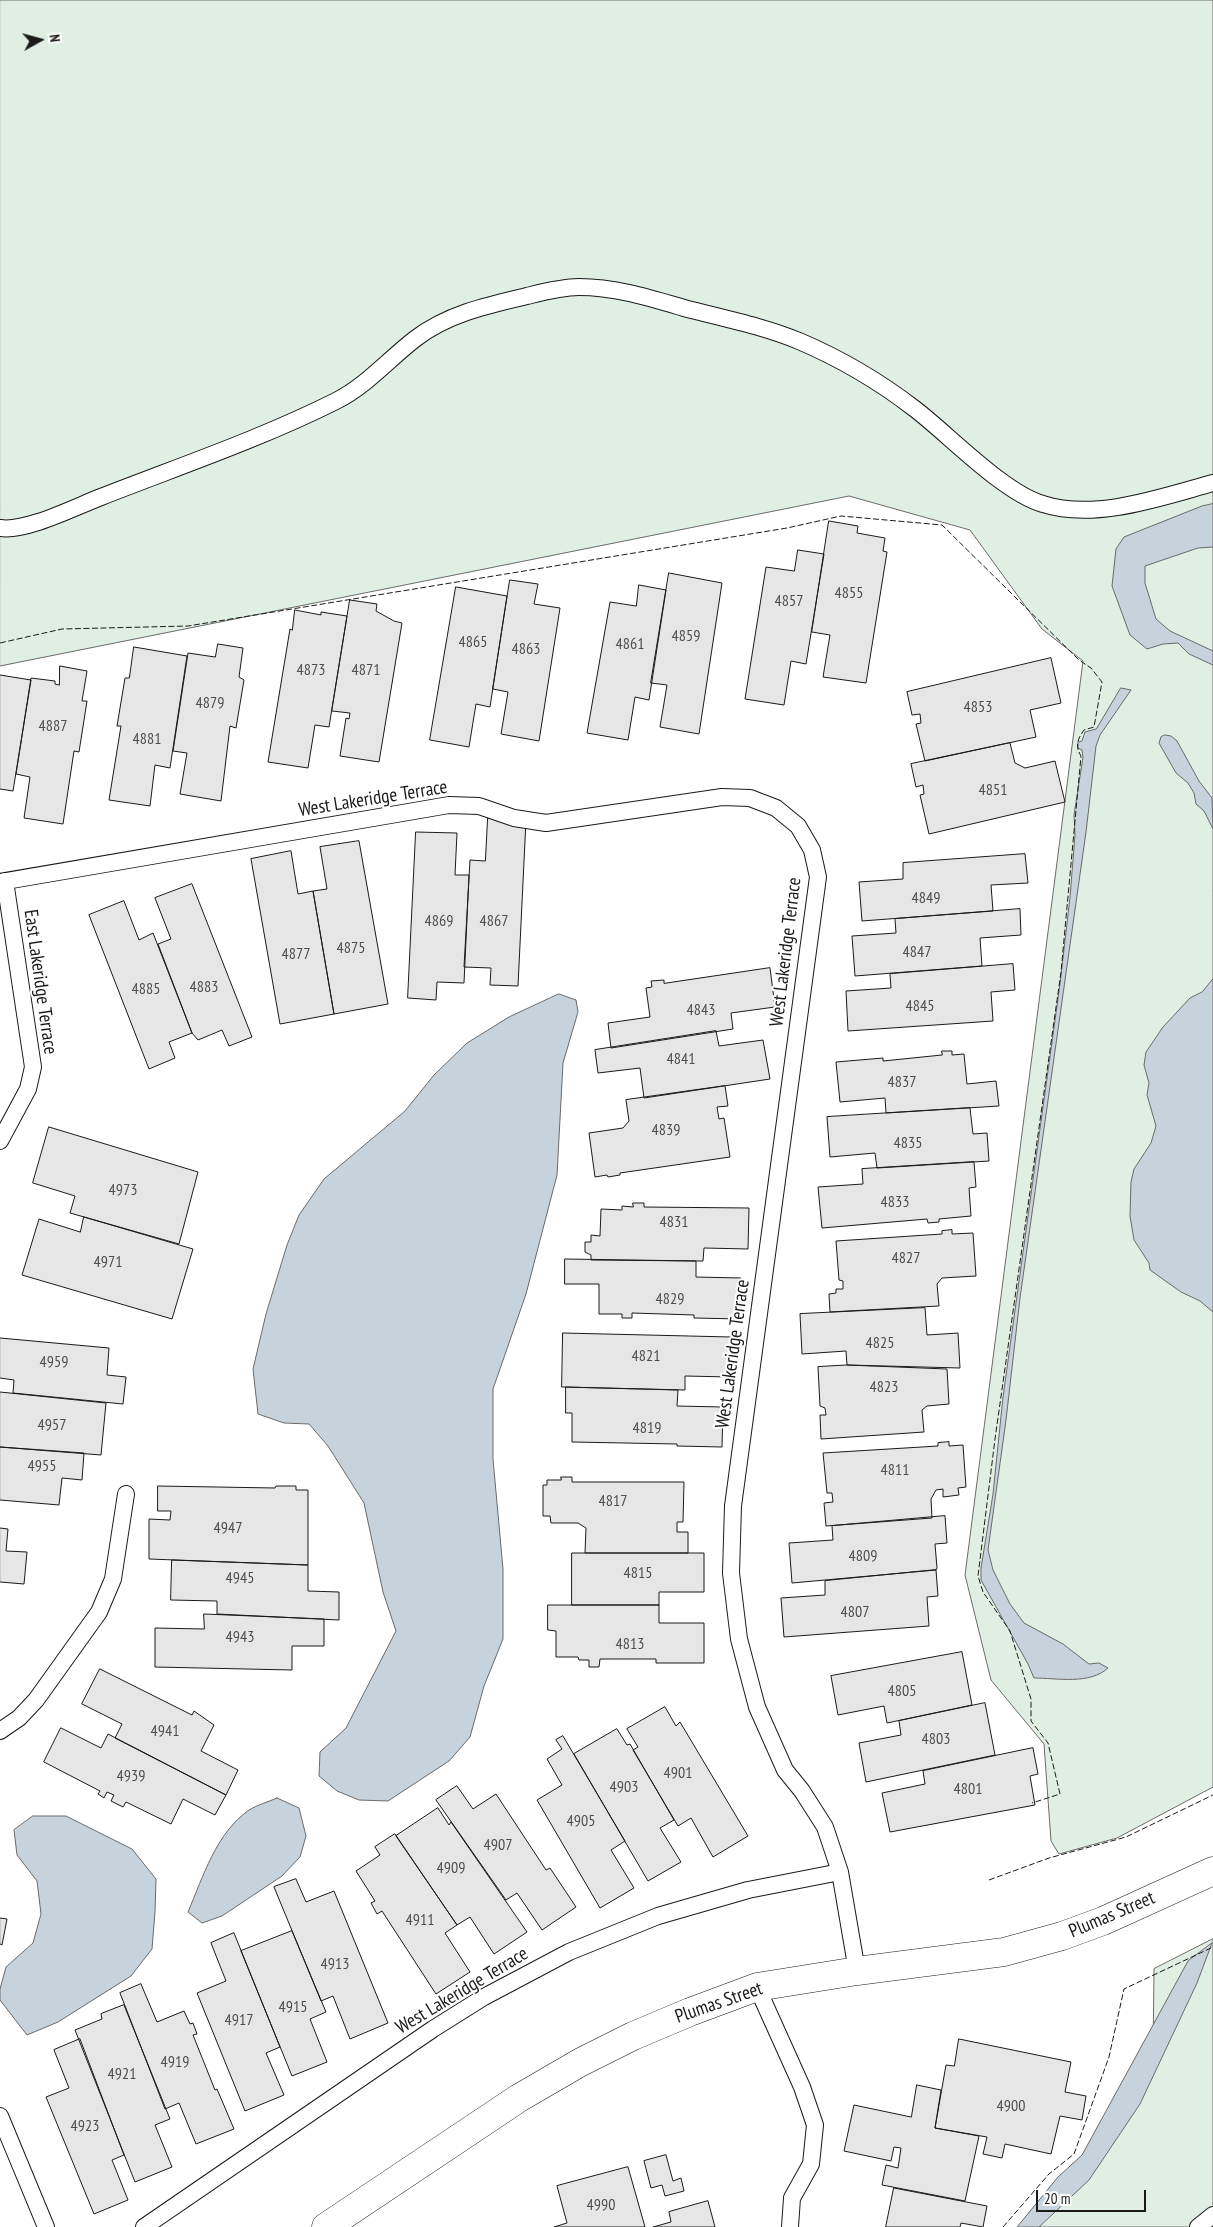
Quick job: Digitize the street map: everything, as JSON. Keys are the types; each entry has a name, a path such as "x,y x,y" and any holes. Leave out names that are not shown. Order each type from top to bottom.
{"street":[{"name":"Plumas Street","path":"326,2227 511,2103 581,2062 633,2036 757,1987 857,1971 1004,1952 1053,1938 1103,1921 1213,1870"}],"lane":[{"path":"0,528 7,530 30,525 160,476 278,428 332,403 369,378 416,338 444,320 486,306 576,286 639,295 799,341 877,383 901,399 939,427 996,476 1040,504 1070,510 1116,507 1213,483"},
{"name":"West Lakeridge Terrace","path":"2,882 449,805 479,806 514,818 546,823 722,797 750,798 776,808 798,826 812,850 818,877 733,1506 731,1573 739,1639 757,1707 785,1770 802,1792 825,1828 840,1872 857,1971"},
{"name":"East Lakeridge Terrace","path":"0,1141 28,1089 33,1067 2,882"},
{"path":"0,1730 18,1718 36,1700 100,1612 113,1579 126,1494"},
{"name":"West Lakeridge Terrace","path":"144,2227 433,2029 484,1997 569,1952 658,1916 748,1890 840,1872"},
{"path":"757,1987 802,2087 815,2125 811,2164 792,2198 790,2227"},
{"path":"0,2116 46,2227"},
{"path":"1198,2227 1213,2215"}],"green space":[{"path":"0,0 1213,0 1213,1787 1117,1838 1059,1854 1051,1841 1044,1744 991,1680 965,1575 1083,661 1042,629 970,530 849,496 0,666"},
{"path":"1213,1939 1213,2227 1035,2227 1153,2057 1154,1969"}],"shaded area":[{"path":"1213,504 1213,547 1198,548 1145,566 1145,583 1156,619 1170,631 1213,651 1213,665 1189,654 1178,643 1163,644 1147,649 1130,635 1112,586 1116,549 1124,537 1202,506"},
{"path":"1121,688 1131,690 1100,735 1096,746 1086,832 1020,1298 988,1550 993,1570 1010,1604 1024,1623 1063,1644 1089,1664 1099,1663 1108,1668 1092,1677 1082,1679 1034,1678 981,1580 981,1568 993,1494 1003,1397 1060,984 1070,897 1075,835 1074,815 1083,757 1082,750 1078,748 1078,742 1082,741 1085,732 1096,729"},
{"path":"1165,735 1171,736 1177,741 1199,781 1212,798 1213,829 1204,811 1196,804 1194,793 1188,783 1176,773 1159,743 1161,737"},
{"path":"1213,979 1213,1312 1200,1301 1181,1292 1150,1270 1149,1263 1134,1240 1130,1216 1131,1182 1134,1169 1151,1143 1156,1126 1147,1095 1149,1083 1144,1065 1146,1052 1163,1027 1190,998 1202,992"},
{"path":"559,994 576,1000 578,1012 563,1063 557,1175 526,1294 493,1389 493,1459 503,1569 503,1639 484,1686 470,1737 449,1761 388,1801 359,1800 337,1791 319,1776 320,1752 346,1728 396,1631 383,1592 364,1503 328,1446 309,1424 284,1423 258,1414 253,1369 266,1314 287,1245 299,1215 324,1179 405,1111 434,1075 467,1043 509,1017"},
{"path":"277,1798 299,1808 306,1836 300,1857 282,1876 222,1916 202,1923 188,1912 205,1870 219,1843 249,1810"},
{"path":"33,1816 66,1816 132,1849 156,1879 152,1949 131,1976 58,2022 27,2035 0,2000 0,1989 6,1967 33,1943 41,1914 37,1881 17,1855 14,1830"},
{"path":"1212,1943 1197,1983 1140,2104 1089,2180 1039,2227 1017,2227 1058,2177 1082,2155 1188,1961"}],"building":[{"path":"829,521 858,526 857,533 885,538 883,551 887,552 866,683 823,677 830,635 812,632"},
{"path":"798,550 824,554 806,664 791,661 784,705 745,699 766,567 794,571"},
{"path":"669,573 722,583 699,734 660,727 667,685 651,683"},
{"path":"510,580 538,584 534,604 560,608 539,741 501,734 508,692 493,689"},
{"path":"639,585 666,590 649,700 635,697 628,740 587,733 610,602 636,606"},
{"path":"456,587 507,596 490,707 476,704 469,747 430,740"},
{"path":"350,600 377,604 376,611 394,621 402,623 379,762 340,756 346,718 349,719 350,713 332,711"},
{"path":"295,610 321,615 321,612 347,616 329,727 315,725 308,768 268,762 290,629 292,630"},
{"path":"218,644 243,648 239,677 244,680 236,728 230,726 221,801 180,794 187,753 173,751 188,653 215,657"},
{"path":"134,647 187,656 170,768 155,765 150,806 109,800 121,726 117,726 125,678 129,678"},
{"path":"1051,658 1061,703 1030,710 1036,737 925,761 916,724 921,723 920,714 912,715 907,692"},
{"path":"60,666 87,671 82,701 87,701 79,752 74,751 63,824 24,818 30,777 16,774 31,678 55,681 55,684 59,685"},
{"path":"0,675 31,680 13,791 0,789"},
{"path":"1010,743 1015,763 1025,768 1055,761 1065,802 929,834 920,795 924,794 923,785 916,787 911,764"},
{"path":"488,818 526,820 518,986 490,985 491,968 464,967 470,860 485,861"},
{"path":"416,832 457,833 455,875 469,875 464,983 437,982 436,1000 408,998"},
{"path":"359,841 388,1004 334,1014 313,891 327,889 320,847"},
{"path":"291,851 298,894 313,891 334,1014 280,1024 251,859"},
{"path":"1025,854 1028,883 991,885 993,911 862,921 859,882 903,879 903,863"},
{"path":"192,884 252,1037 229,1046 222,1030 198,1040 192,1033 158,944 171,939 155,898"},
{"path":"124,901 139,940 153,933 192,1033 169,1042 175,1058 149,1069 89,915"},
{"path":"1020,909 1021,935 980,938 982,966 855,976 852,936 896,933 895,919"},
{"path":"1013,964 1015,990 991,992 993,1021 848,1031 846,991 891,988 890,974"},
{"path":"770,968 775,1007 731,1013 733,1029 611,1048 608,1023 650,1017 646,988 652,987 651,981 664,980 664,983"},
{"path":"716,1031 719,1046 763,1040 770,1079 644,1098 640,1068 598,1073 595,1050"},
{"path":"942,1051 952,1051 952,1055 964,1054 967,1084 996,1081 999,1106 886,1113 885,1098 840,1102 836,1062 883,1058 883,1061 942,1055"},
{"path":"725,1086 728,1106 717,1107 719,1119 724,1118 730,1157 620,1173 620,1175 608,1177 607,1175 595,1177 589,1133 623,1128 629,1121 626,1100"},
{"path":"970,1108 973,1134 987,1133 989,1161 877,1168 875,1153 830,1157 827,1117"},
{"path":"49,1127 198,1172 179,1244 70,1213 75,1196 33,1183"},
{"path":"974,1162 976,1187 969,1188 971,1216 939,1219 939,1222 928,1223 927,1219 822,1228 818,1187 863,1184 862,1169"},
{"path":"633,1203 644,1203 644,1207 749,1208 748,1249 704,1248 703,1261 591,1260 591,1255 585,1252 585,1242 591,1242 591,1235 600,1236 601,1209 622,1210 622,1206 633,1207"},
{"path":"84,1217 193,1249 172,1319 22,1275 39,1219 80,1232"},
{"path":"952,1230 952,1234 973,1233 976,1276 942,1278 937,1284 939,1306 830,1312 829,1294 836,1293 836,1289 843,1289 843,1281 839,1280 836,1241 942,1234 942,1231"},
{"path":"565,1259 696,1261 696,1277 741,1278 740,1319 694,1318 694,1315 632,1313 632,1318 622,1318 622,1314 599,1314 599,1284 565,1284"},
{"path":"925,1308 927,1335 958,1333 960,1368 847,1365 846,1351 802,1354 800,1314"},
{"path":"563,1333 731,1337 730,1377 685,1376 685,1390 562,1387"},
{"path":"0,1338 109,1348 107,1375 126,1377 123,1404 13,1393 14,1380 0,1378"},
{"path":"847,1365 947,1369 949,1404 927,1406 922,1410 924,1432 821,1439 820,1415 826,1415 825,1408 820,1406 818,1367"},
{"path":"566,1387 678,1390 677,1406 723,1407 722,1447 572,1442 572,1413 566,1413"},
{"path":"0,1392 106,1403 101,1455 0,1447"},
{"path":"949,1442 949,1446 963,1445 966,1487 958,1488 959,1495 943,1497 943,1489 936,1490 931,1499 932,1518 826,1526 824,1503 833,1502 832,1493 827,1493 823,1453 938,1446 938,1443"},
{"path":"0,1447 84,1453 82,1480 62,1478 59,1505 0,1500"},
{"path":"561,1477 572,1477 572,1482 684,1482 683,1522 677,1522 677,1532 688,1532 688,1553 585,1553 586,1528 578,1523 551,1523 550,1516 543,1516 543,1485 547,1485 547,1480 561,1480"},
{"path":"158,1486 275,1488 276,1486 296,1486 296,1490 308,1490 308,1565 149,1559 149,1519 170,1520 171,1511 158,1511"},
{"path":"945,1516 947,1543 935,1544 936,1570 792,1583 789,1543 833,1540 832,1526"},
{"path":"0,1528 8,1529 6,1551 27,1552 24,1584 0,1582"},
{"path":"572,1553 704,1553 704,1592 659,1592 659,1605 572,1605"},
{"path":"172,1560 308,1565 308,1591 339,1592 339,1620 217,1614 217,1601 171,1600"},
{"path":"936,1570 938,1596 927,1597 929,1626 784,1637 781,1598 825,1595 825,1581"},
{"path":"548,1605 659,1605 659,1623 704,1623 704,1663 656,1663 656,1659 600,1659 599,1667 589,1667 589,1660 579,1660 578,1657 556,1657 556,1631 548,1630"},
{"path":"204,1614 324,1619 324,1646 292,1646 292,1670 155,1667 155,1628 204,1629"},
{"path":"962,1652 972,1705 887,1723 884,1706 838,1715 831,1676"},
{"path":"100,1669 192,1715 194,1711 214,1725 201,1751 238,1770 226,1795 115,1738 122,1724 82,1704"},
{"path":"985,1703 995,1755 866,1782 859,1743 901,1735 899,1721"},
{"path":"665,1707 676,1726 680,1722 748,1836 713,1857 691,1818 678,1826 633,1750 638,1747 627,1729"},
{"path":"61,1728 101,1748 108,1734 226,1795 215,1815 183,1799 171,1824 126,1802 123,1807 111,1801 114,1795 107,1792 104,1798 98,1794 100,1791 44,1762"},
{"path":"617,1729 627,1745 630,1744 674,1820 660,1828 681,1862 648,1881 574,1754"},
{"path":"563,1736 625,1841 611,1850 634,1888 600,1908 537,1800 562,1785 547,1759 562,1749 556,1740"},
{"path":"1033,1748 1038,1774 1030,1776 1035,1805 890,1832 882,1793 925,1784 923,1771"},
{"path":"457,1786 473,1809 496,1794 546,1870 550,1868 576,1907 542,1930 517,1893 506,1900 436,1800"},
{"path":"438,1808 449,1825 451,1822 527,1932 494,1954 470,1917 457,1925 396,1836"},
{"path":"395,1834 457,1925 445,1933 470,1972 436,1994 382,1911 377,1914 371,1903 375,1901 356,1871 380,1855 375,1847"},
{"path":"296,1879 306,1902 334,1891 388,2023 350,2039 333,1996 321,2001 274,1887"},
{"path":"0,1918 7,1919 2,1945 0,1944"},
{"path":"292,1931 326,2012 310,2019 327,2062 292,2076 241,1951"},
{"path":"234,1933 280,2047 266,2053 284,2095 245,2111 197,1993 226,1981 211,1943"},
{"path":"141,1984 157,2022 184,2011 190,2024 193,2023 197,2034 193,2035 215,2090 217,2089 234,2129 196,2144 179,2103 165,2109 120,1993"},
{"path":"124,2005 170,2119 155,2125 172,2167 135,2182 75,2030 102,2019 101,2014"},
{"path":"80,2039 124,2155 112,2160 128,2200 94,2214 46,2097 69,2088 54,2050"},
{"path":"959,2039 1071,2062 1065,2092 1086,2096 1082,2120 1060,2116 1051,2154 1005,2144 1002,2158 983,2154 987,2137 935,2128 946,2065 954,2066"},
{"path":"917,2085 941,2090 935,2128 979,2136 965,2201 882,2185 886,2165 898,2168 901,2148 894,2147 891,2161 844,2151 854,2105 911,2117"},
{"path":"666,2155 673,2181 681,2178 684,2191 665,2196 662,2185 651,2188 644,2161"},
{"path":"628,2167 645,2227 554,2227 567,2223 557,2186"},
{"path":"894,2188 987,2206 983,2227 961,2223 960,2227 886,2227"},
{"path":"708,2201 715,2227 653,2227 671,2222 669,2212"}],"fence":[{"path":"0,643 62,629 188,626 787,528 841,516 942,525 1079,660 1091,668 1102,682 1094,727 1084,730 1078,743 1081,756 1061,972 995,1439 978,1576 983,1592 1010,1631 1031,1699 1031,1721 1048,1743 1060,1794 1032,1803"},
{"path":"989,1880 1049,1858 1126,1837 1213,1795"},
{"path":"1003,2227 1049,2174 1074,2154 1109,2057 1124,1989 1213,1947"}]}
